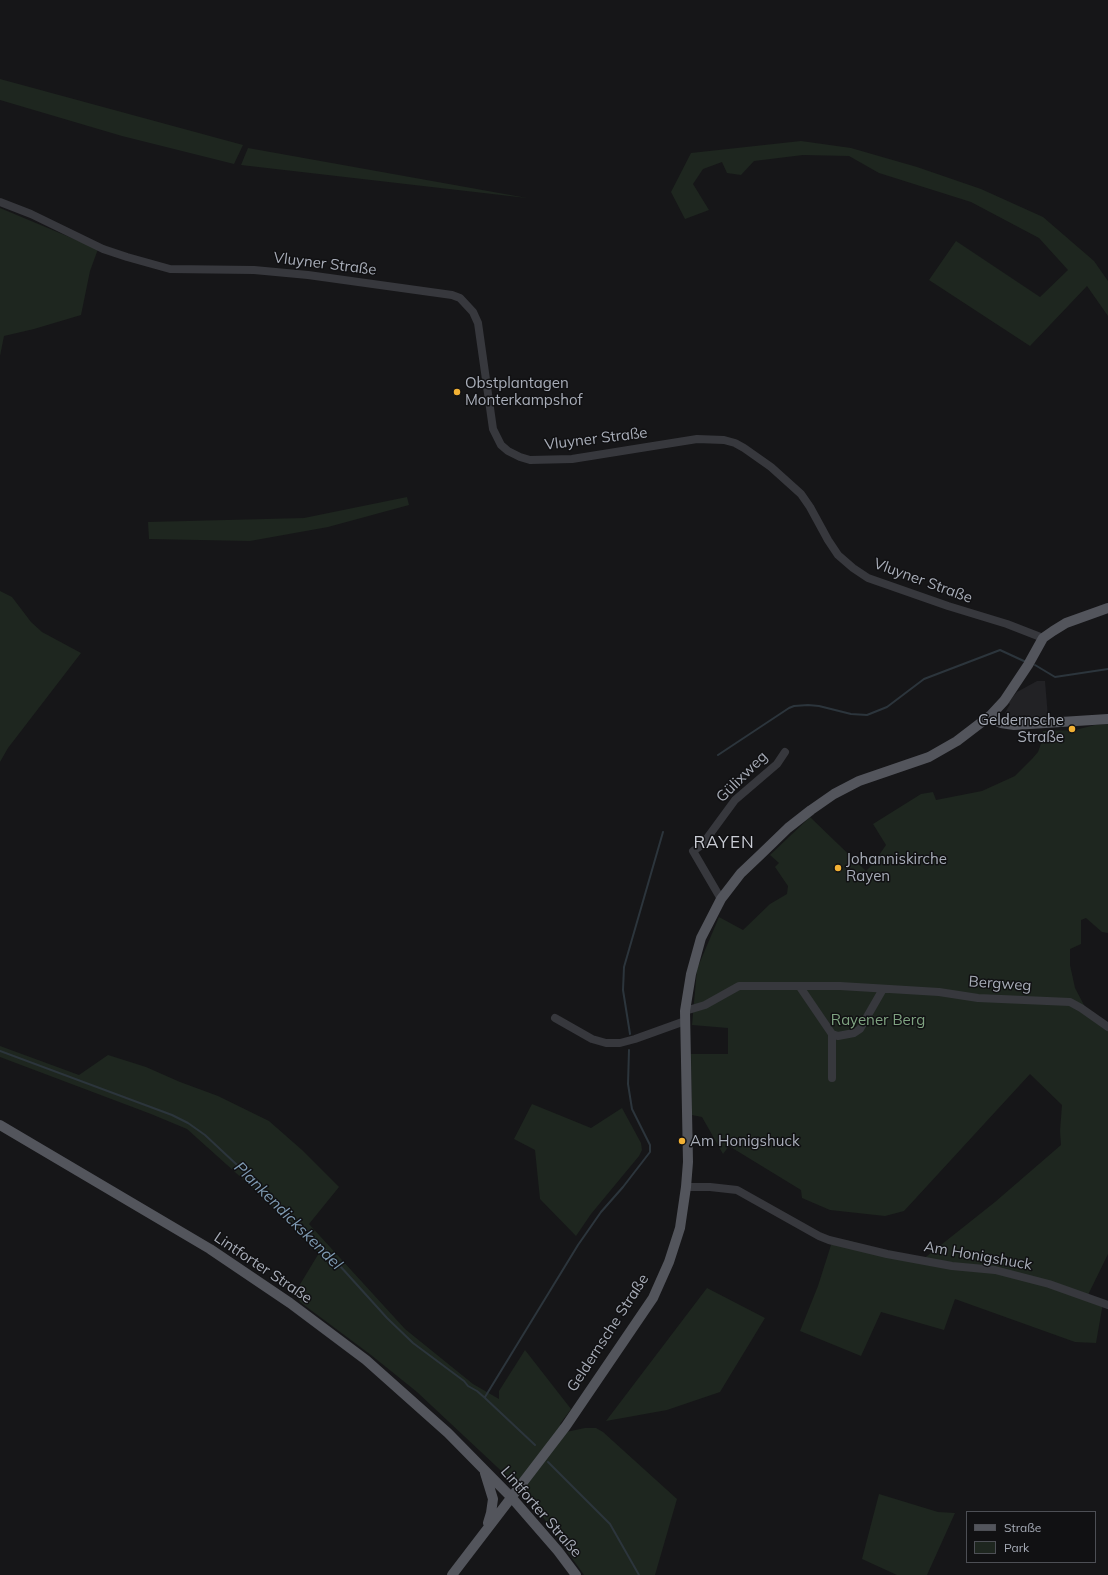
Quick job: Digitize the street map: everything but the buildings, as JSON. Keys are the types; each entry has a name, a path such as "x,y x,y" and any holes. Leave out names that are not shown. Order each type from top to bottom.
{"main road":[{"name":"Geldernsche Straße","path":"452,1575 566,1426 653,1298 676,1245 686,1187 688,1162 685,1016 691,974 701,938 721,899 742,874 777,838 805,814 834,794 859,781 929,757 956,741 991,715 1004,701 1016,684 1043,638 1066,623 1108,608"},
{"path":"991,715 995,720 1001,723 1014,725 1108,719"},
{"name":"Lintforter Straße","path":"0,1125 210,1250 290,1303 366,1360 448,1433 484,1469 512,1498 553,1545 576,1575"},
{"name":"Lintforter Straße","path":"484,1469 492,1499 491,1513 486,1529"}],"street":[{"name":"Vluyner Straße","path":"0,202 31,214 103,248 127,257 170,269 254,270 308,275 452,295 460,298 473,312 478,322 493,429 501,445 508,451 530,460 572,459 697,439 724,440 744,448 771,467 801,494 838,555 868,578 948,606 1007,624 1043,638"},
{"name":"Gülixweg","path":"721,899 693,851 702,845 735,800 777,764 785,752"},
{"name":"Bergweg","path":"685,1016 739,986 840,986 883,990 940,992 978,998 1070,1002 1108,1027"},
{"path":"800,987 832,1034 832,1078"},
{"path":"832,1034 838,1036 854,1033 860,1029 883,990"},
{"path":"555,1018 592,1039 606,1043 620,1043 635,1039 685,1016"},
{"name":"Am Honigshuck","path":"686,1187 710,1187 737,1190 819,1236 830,1240 887,1254 952,1266 995,1270 1050,1284 1108,1305"}],"shaded area":[{"path":"1037,681 1045,681 1048,717 1016,720 1009,719 1005,713 1010,704 1008,703 1017,692"}],"green space":[{"path":"0,79 243,145 234,164 122,136 0,100"},
{"path":"801,141 851,148 917,167 981,189 1043,217 1094,261 1108,281 1108,316 1087,286 1030,346 929,280 956,241 1040,297 1068,270 1039,238 971,202 879,173 849,156 803,155 754,161 741,175 727,173 722,162 703,169 693,184 709,210 685,219 671,192 691,153"},
{"path":"248,148 527,198 241,165"},
{"path":"0,208 98,249 90,271 81,315 4,336 0,356"},
{"path":"407,497 409,505 328,527 250,541 149,539 148,522 304,518"},
{"path":"0,591 12,597 31,622 42,632 81,653 8,748 0,762"},
{"name":"Rayener Berg","path":"1108,724 1108,933 1102,932 1086,918 1081,920 1081,944 1070,949 1070,965 1075,988 1085,1007 1108,1029 1108,1254 1087,1297 1103,1303 1096,1343 1075,1342 955,1299 944,1330 881,1312 861,1356 800,1331 818,1286 831,1245 846,1240 922,1260 995,1202 1061,1145 1060,1131 1062,1105 1030,1074 904,1211 885,1216 830,1210 802,1198 801,1190 729,1146 723,1154 702,1117 692,1115 691,1054 728,1054 728,1028 692,1025 697,969 719,917 743,930 770,904 787,894 788,886 775,867 779,863 770,855 810,817 866,871 873,864 886,845 873,824 921,794 933,792 936,800 982,791 1015,776 1038,752 1043,738 1043,731 1075,730 1095,725"},
{"path":"0,1046 79,1075 108,1055 146,1067 180,1082 218,1096 269,1121 302,1150 339,1187 309,1224 405,1329 473,1384 499,1399 499,1391 525,1350 571,1409 560,1424 566,1432 585,1428 596,1428 603,1432 677,1499 655,1575 584,1575 528,1496 417,1392 371,1355 300,1302 296,1291 319,1253 265,1199 187,1129 0,1057"},
{"path":"532,1104 591,1128 622,1108 641,1143 642,1150 639,1156 591,1214 576,1236 540,1199 535,1150 514,1139"},
{"path":"707,1288 765,1318 720,1392 667,1410 606,1421"},
{"path":"879,1494 938,1512 955,1513 927,1575 897,1575 862,1559"}],"waterway":[{"path":"718,755 794,706 819,706 851,714 867,715 887,707 924,679 1000,650 1026,662"},
{"path":"1035,665 1055,677 1108,669"},
{"path":"630,1034 623,990 624,967 663,832"},
{"path":"485,1397 578,1245 601,1212 623,1187 650,1152 650,1145 632,1109 628,1084 629,1050"},
{"name":"Plankendickskendel","path":"0,1051 172,1115 188,1123 205,1135 312,1235 387,1318 413,1343 464,1381 468,1386 477,1391 535,1445"},
{"name":"Plankendickskendel","path":"548,1462 610,1524 639,1575"}],"place":[{"name":"Obstplantagen Monterkampshof","path":"457,392"},
{"name":"Geldernsche Straße","path":"1072,729"},
{"name":"Johanniskirche Rayen","path":"838,868"},
{"name":"Am Honigshuck","path":"682,1141"}],"district":[{"name":"RAYEN","path":"724,843"}]}
